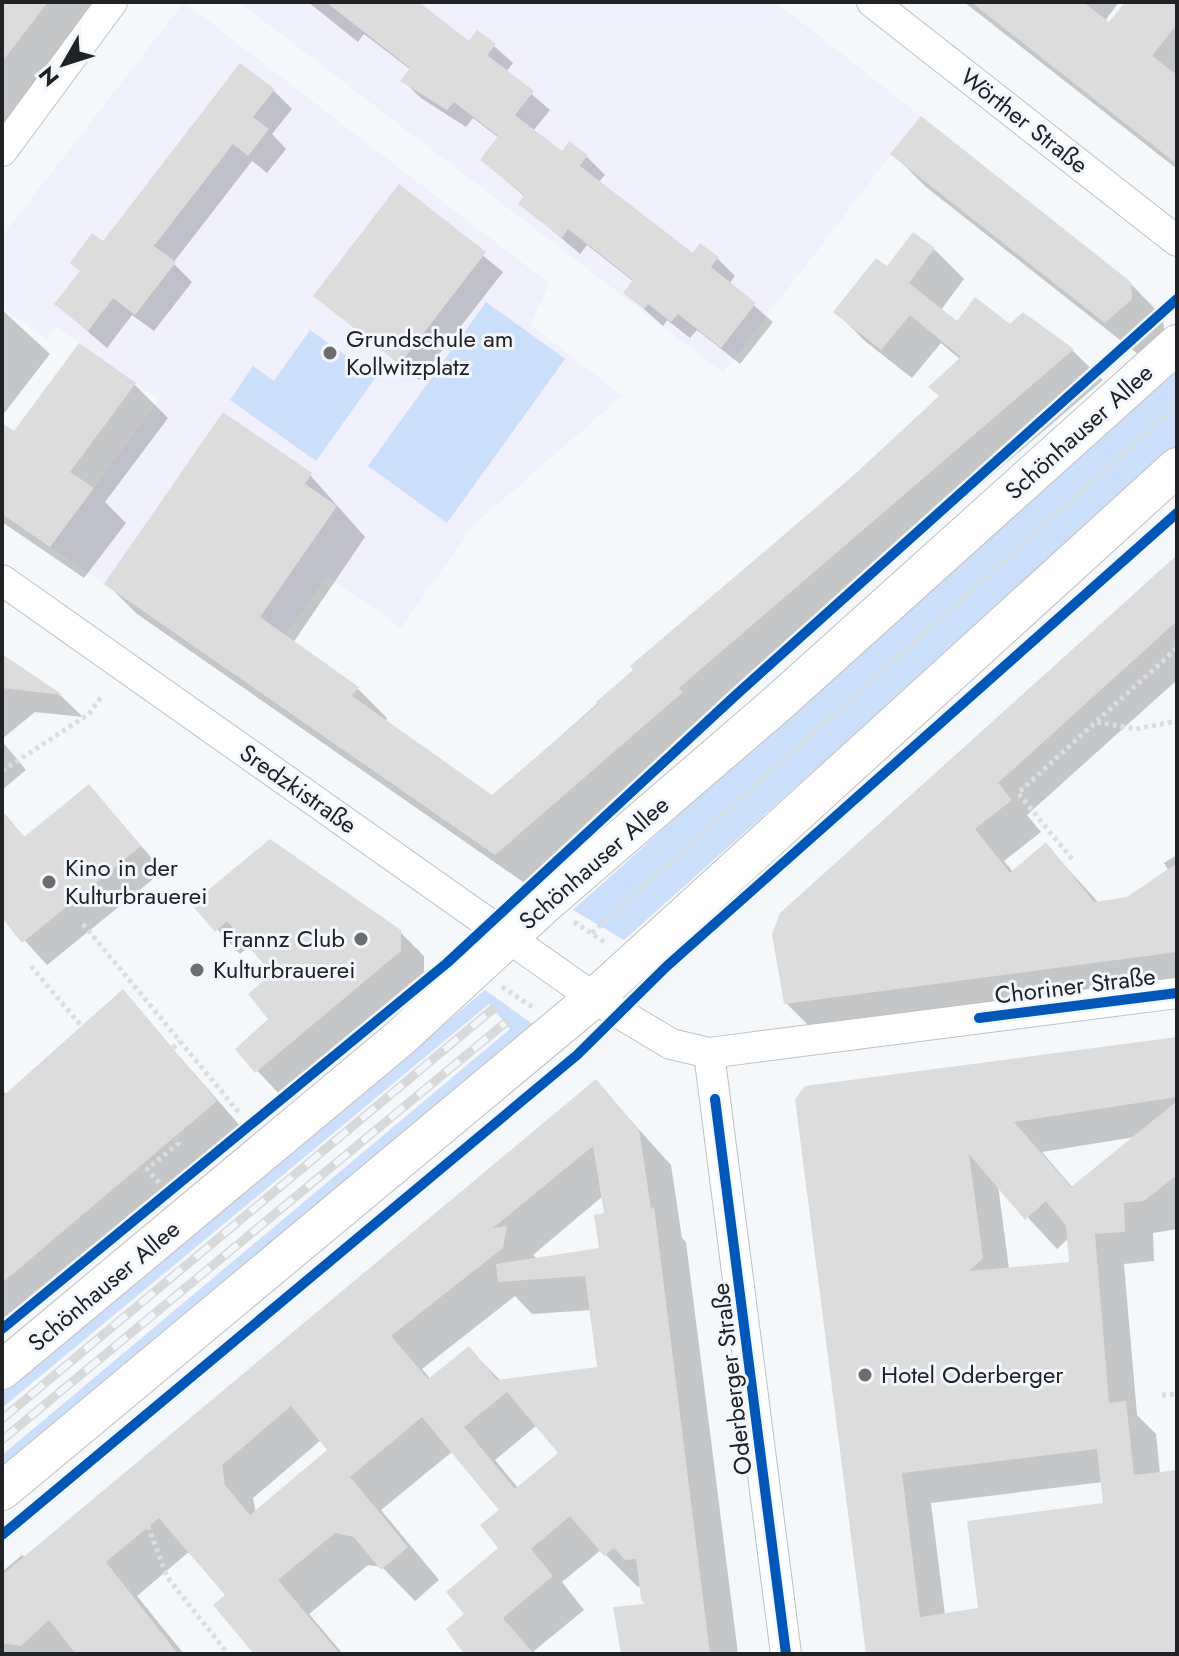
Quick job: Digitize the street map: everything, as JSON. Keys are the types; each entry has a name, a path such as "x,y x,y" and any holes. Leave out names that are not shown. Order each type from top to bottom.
{"main road":[{"name":"Schönhauser Allee","path":"2,1370 281,1139 790,693 1177,344"},
{"path":"2,1491 594,998 1177,467"}],"street":[{"path":"2,151 112,2"},
{"name":"Wörther Straße","path":"872,2 1177,241"},
{"name":"Sredzkistraße","path":"2,580 594,998"},
{"name":"Choriner Straße","path":"594,998 671,1044 709,1053 1177,993"},
{"name":"Oderberger Straße","path":"709,1053 786,1654"}],"path":[{"path":"592,933 1177,404"},
{"path":"1072,859 1018,793 1177,648"},
{"path":"2,771 89,714 101,697"},
{"path":"1096,722 1136,729 1177,721"},
{"path":"569,918 617,950"},
{"path":"83,924 241,1115"},
{"path":"31,966 83,1028"},
{"path":"495,981 538,1011"},
{"path":"173,1048 180,1041"},
{"path":"159,1183 147,1169 179,1143 176,1139"},
{"path":"1162,1395 1177,1394"},
{"path":"148,1526 167,1577 228,1654"}],"shaded area":[{"name":"Grundschule am Kollwitzplatz","path":"184,2 550,284 530,324 622,396 474,525 401,628 327,576 250,685 50,547 159,400 57,327 47,339 2,308 2,236"},
{"path":"239,2 776,2 921,116 723,373"},
{"path":"486,302 565,359 447,523 368,466"},
{"path":"310,330 376,377 316,461 230,400 253,366 274,381"},
{"path":"1177,366 1177,447 624,940 573,910"},
{"path":"485,990 534,1025 2,1471 2,1455 510,1029 489,1004 2,1408 2,1392"}],"building":[{"path":"2,2 48,2 2,62"},
{"path":"326,2 419,2 469,41 477,30 496,44 487,55 534,91 515,115 562,151 569,141 588,155 580,166 693,253 700,243 719,257 711,267 756,303 721,348 678,314 671,322 648,304 644,309 623,293 633,280 568,229 562,238 518,204 524,195 480,160 498,136 454,102 447,110 400,81 410,68"},
{"path":"971,2 1083,2 1109,22 1125,2 1177,2 1177,24 1152,56 1177,75 1177,164"},
{"path":"240,63 275,89 253,117 269,129 248,156 233,144 154,246 176,262 135,315 113,298 88,331 54,304 80,271 70,263 92,233 103,241"},
{"path":"921,116 1131,282 1132,299 1105,323 890,154"},
{"path":"399,184 486,252 400,364 313,296"},
{"path":"913,232 935,248 909,283 957,321 975,297 1010,324 1023,312 1074,349 679,688 683,692 495,855 104,584 223,412 312,473 305,484 337,506 260,617 359,687 352,696 492,795 598,704 596,702 633,670 630,666 854,475 939,396 928,387 961,357 910,315 881,350 833,312 876,258 887,266"},
{"path":"79,343 136,383 70,472 94,488 50,547 2,514 2,423 14,431"},
{"path":"1177,555 1177,621 998,783 1012,800 975,829 1010,873 1046,842 1094,902 1127,897 1177,863 1177,952 784,1004 772,934 780,913"},
{"path":"2,654 63,695 2,688"},
{"name":"Kino in der Kulturbrauerei","path":"89,784 141,846 22,943 2,918 2,812 24,837"},
{"path":"270,839 401,930 401,951 255,1073 235,1049 268,1019 248,994 272,974 227,921 215,932 191,904"},
{"path":"123,989 217,1101 2,1283 2,1097"},
{"path":"1177,1037 1177,1097 1014,1122 1071,1187 1177,1101 1177,1175 1144,1201 1124,1203 1125,1232 1095,1234 1109,1403 1126,1401 1134,1475 1177,1470 1177,1654 866,1654 795,1099 805,1086","holes":["969,1154 1025,1220 1046,1201 1066,1226 1069,1262 969,1271 983,1258","1097,1449 1103,1503 967,1521 978,1608 920,1617 902,1473"]},
{"path":"596,1079 639,1130 651,1208 654,1207 710,1654 621,1654 613,1607 645,1604 641,1599 636,1559 625,1560 614,1548 604,1556 570,1516 531,1549 553,1576 503,1618 534,1654 464,1654 446,1629 464,1614 446,1592 498,1548 480,1525 499,1510 422,1417 350,1477 408,1547 381,1570 354,1537 335,1533 278,1580 340,1654 254,1654 213,1605 225,1595 159,1518 106,1562 178,1654 76,1654 49,1620 21,1646 2,1643 2,1575","holes":["593,1146 604,1213 594,1215 599,1248 496,1264 498,1282 585,1276 597,1367 497,1380 469,1346 428,1379 391,1336 503,1248 507,1226 493,1228","507,1392 558,1453 515,1489 464,1427","291,1406 327,1450 250,1515 225,1485 222,1465"]}],"railway":[{"path":"2,1419 493,1009"},
{"path":"2,1440 505,1023"}],"cycle path":[{"path":"2,1329 447,963 737,694 1177,299"},
{"path":"2,1535 577,1055 667,966 1177,513"},
{"path":"979,1018 1177,993"},
{"path":"715,1099 786,1654"}],"place":[{"name":"Grundschule am Kollwitzplatz","path":"330,353"},
{"name":"Kino in der Kulturbrauerei","path":"49,882"},
{"name":"Frannz Club","path":"361,939"},
{"name":"Kulturbrauerei","path":"197,970"},
{"name":"Hotel Oderberger","path":"865,1375"}]}
